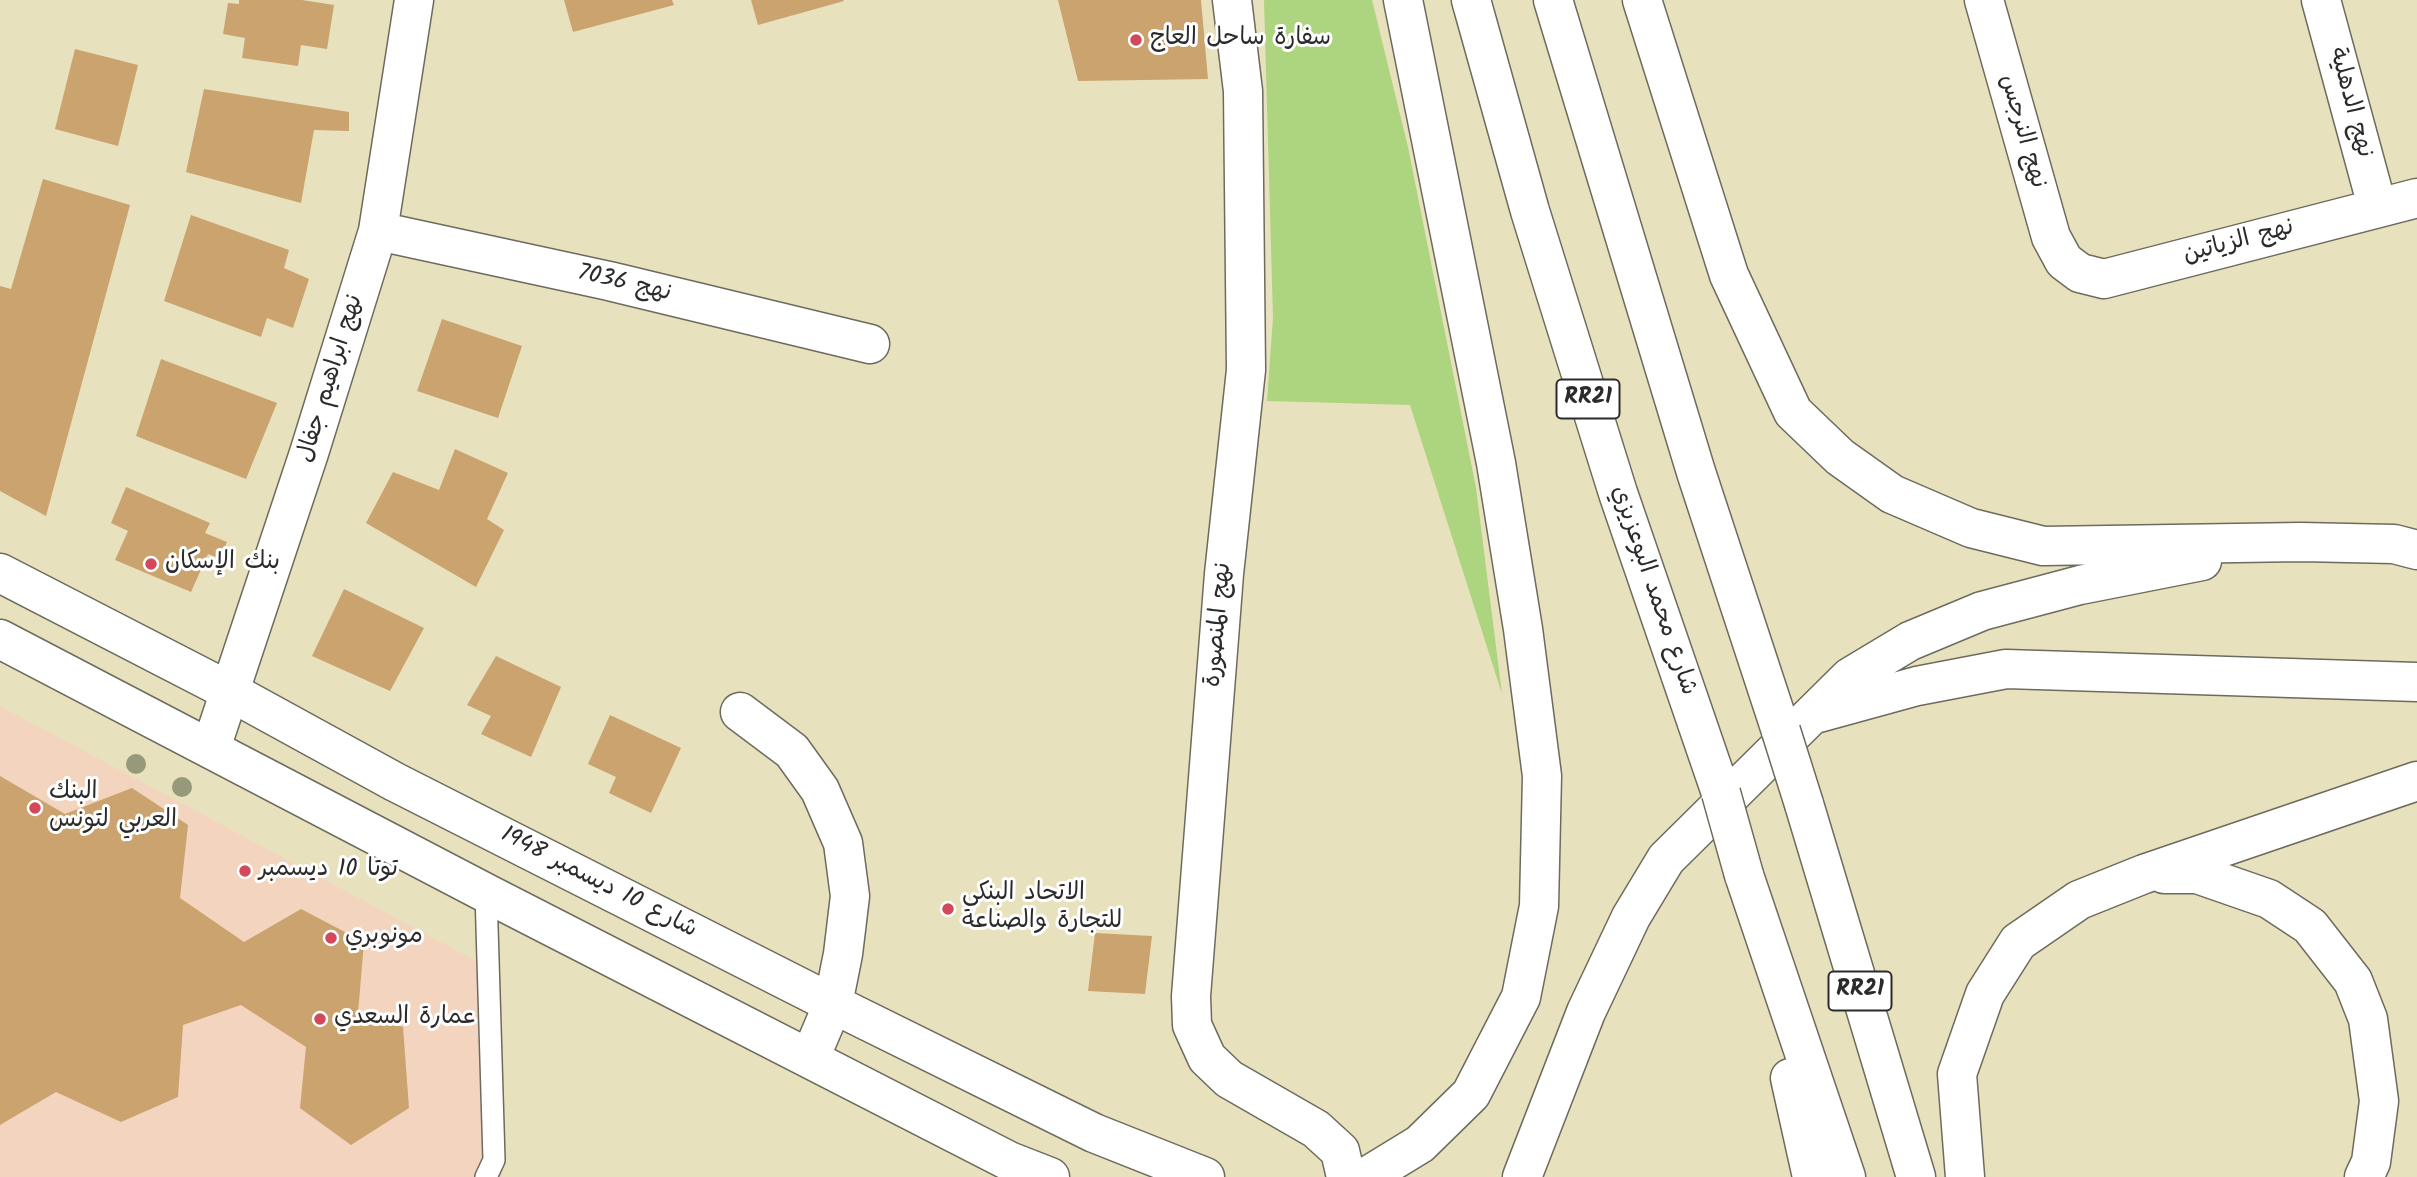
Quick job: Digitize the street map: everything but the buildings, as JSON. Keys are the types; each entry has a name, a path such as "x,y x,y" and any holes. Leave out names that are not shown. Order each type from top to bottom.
{"main road":[{"name":"نهج ابراهيم جفال","path":"211,748 309,453 378,231 414,0"},
{"name":"نهج المنصورة","path":"1232,0 1243,91 1246,370 1224,574 1191,996 1192,1026 1207,1058 1229,1079 1316,1129 1340,1151 1346,1177"},
{"path":"1366,1177 1420,1144 1471,1094 1521,997 1539,906 1542,776 1523,629 1496,463 1403,0"},
{"name":"شارع محمد البوعزيزي","path":"1471,0 1530,211 1618,493 1721,793 1744,874 1846,1177"},
{"name":"RR21","path":"1553,0 1696,472 1804,804 1916,1177"},
{"path":"1643,0 1729,275 1793,412 1840,457 1892,494 1971,528 2043,545 2301,542 2394,544 2417,550"},
{"name":"نهج النرجس","path":"1984,0 2051,237 2064,261"},
{"name":"نهج الدهلية","path":"2321,0 2377,206"},
{"name":"نهج الزياتين","path":"2064,261 2080,273 2104,279 2377,206 2417,198"},
{"name":"نهج 7036","path":"378,231 609,281 870,344"},
{"path":"1523,1173 1586,1012 1631,917 1666,859 1850,677 1910,641 1982,611 2080,585 2301,542"},
{"name":"شارع 10 ديسمبر 1948","path":"0,573 229,691 395,782 834,1004 1094,1133 1205,1177"},
{"path":"0,639 486,893 810,1058 1014,1169 1050,1177"},
{"path":"1815,714 1917,686 2006,669 2417,682"},
{"path":"740,712 792,751 820,790 843,843 850,896 834,1004 810,1058"},
{"path":"1965,1177 1957,1073 1985,994 2018,942 2079,900 2144,874 2417,780"},
{"path":"1744,874 1812,1177"},
{"path":"2144,874 2197,874 2269,899 2310,926 2353,982 2368,1019 2379,1101 2371,1162 2364,1177"}],"lane":[{"path":"486,893 494,1160 486,1177"}],"shaded area":[{"path":"0,706 493,970 502,1177 0,1177"}],"green space":[{"path":"1264,0 1372,0 1408,147 1476,488 1502,694 1410,405 1267,401 1273,318"}],"place":[{"name":"سفارة ساحل العاج","path":"1136,40"},
{"name":"بنك الإسكان","path":"151,564"},
{"name":"البنك العربي لتونس","path":"35,808"},
{"name":"توتا 10 ديسمبر","path":"245,871"},
{"name":"الاتحاد البنكي للتجارة والصناعة","path":"948,909"},
{"name":"مونوبري","path":"331,938"},
{"name":"عمارة السعدي","path":"320,1019"}]}
